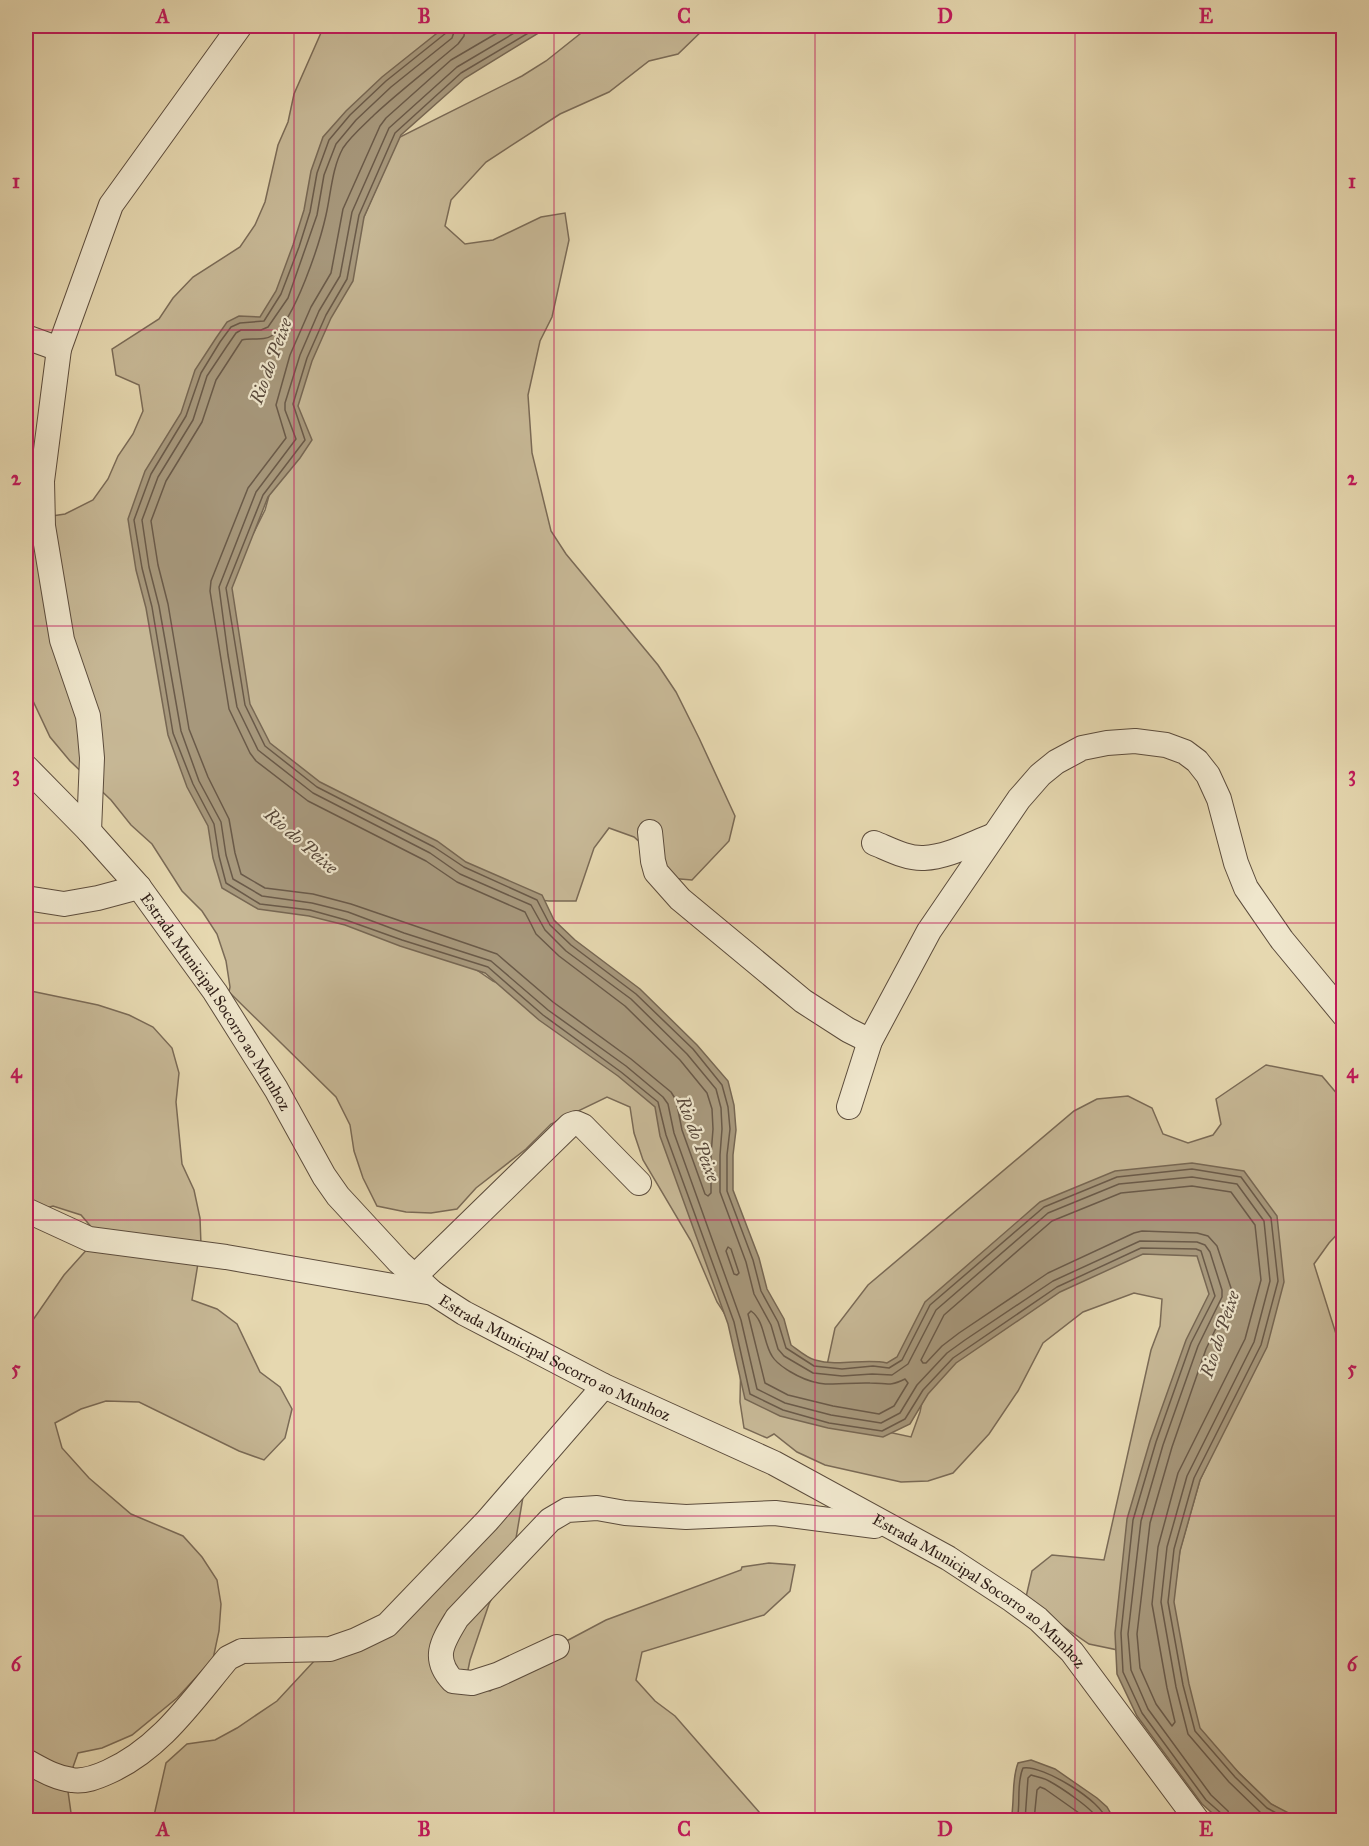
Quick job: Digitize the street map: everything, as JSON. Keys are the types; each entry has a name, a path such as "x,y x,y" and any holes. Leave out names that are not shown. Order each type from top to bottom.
{"street":[{"path":"89,831 92,758 90,735 87,716 62,640 43,526 42,481 59,349 111,205 240,26"},
{"path":"26,337 59,349"},
{"path":"849,1107 870,1041 929,931 1019,799 1040,775 1056,762 1082,748 1135,741 1166,745 1185,752 1197,761 1212,783 1219,799 1245,888 1281,940 1344,1015"},
{"name":"Estrada Municipal Socorro ao Munhoz","path":"26,767 89,831 139,887 215,992 276,1089 324,1176 338,1196 399,1262 433,1293 464,1312 604,1386 774,1463 948,1558 1038,1619 1072,1652 1197,1821"},
{"path":"650,832 656,872 680,900 803,1001 848,1030 870,1041"},
{"path":"874,843 906,855 925,858 946,854 992,836"},
{"path":"26,898 64,904 139,887"},
{"path":"415,1276 570,1125 576,1123 583,1126 639,1183"},
{"path":"26,1210 89,1239 226,1257 433,1293"},
{"path":"26,1761 55,1776 74,1780 92,1779 126,1764 165,1734 228,1658 242,1651 330,1649 387,1625 495,1512 604,1386"},
{"path":"556,1647 497,1676 472,1683 453,1681 441,1665 441,1652 446,1635 457,1618 550,1520 567,1510 597,1508 625,1513 686,1517 775,1513 890,1528"}],"shaded area":[{"path":"324,26 488,26 397,81 194,678 449,951 493,981 607,1031 628,1046 763,1322 860,1426 911,1437 920,1412 925,1387 1093,1253 1199,1254 1224,1263 1118,1650 1089,1644 1045,1614 1026,1597 1032,1571 1052,1555 1104,1560 1151,1350 1160,1326 1162,1299 1134,1293 1083,1312 1043,1343 1018,1391 989,1434 953,1473 928,1481 901,1482 825,1465 797,1452 774,1434 767,1438 744,1428 740,1402 741,1352 732,1325 717,1302 691,1241 643,1160 634,1133 630,1107 607,1097 551,1124 526,1149 476,1188 457,1209 431,1213 406,1212 377,1206 363,1178 354,1151 350,1125 336,1097 229,992 226,961 217,934 202,911 182,891 152,844 131,825 111,800 70,761 50,737 26,686 26,550 39,518 65,514 93,500 108,479 143,411 139,385 116,375 112,349 159,319 173,298 193,277 240,247 255,225 265,202 278,145 288,122 294,94"},
{"path":"590,26 707,26 678,54 649,61 609,92 560,114 486,162 451,200 445,226 465,244 493,240 541,217 565,213 569,240 552,317 540,341 528,395 532,453 551,531 566,554 658,665 676,692 735,816 729,841 692,880 668,878 653,854 634,837 609,828 594,848 576,901 549,901 493,896 267,768 221,631 235,554 253,534 265,510 316,328 398,138 522,76 546,61"},
{"path":"26,990 98,1005 129,1015 153,1027 172,1048 179,1073 176,1102 182,1164 194,1190 200,1218 201,1245 192,1300 217,1309 237,1324 260,1372 280,1387 292,1409 285,1438 264,1460 239,1451 139,1402 106,1401 81,1409 55,1423 62,1448 89,1478 131,1514 183,1536 202,1557 217,1580 221,1604 219,1631 213,1659 177,1698 132,1735 102,1748 78,1753 67,1784 72,1820 26,1820 26,1330 64,1275 99,1236 81,1215 53,1206 26,1214"},
{"path":"1266,1065 1322,1076 1344,1102 1343,1228 1314,1264 1343,1356 1343,1820 1290,1820 1280,1809 1271,1804 1199,1734 1165,1663 1180,1550 1200,1480 1217,1444 1228,1198 894,1378 824,1379 835,1328 868,1285 1074,1111 1097,1099 1128,1096 1152,1108 1163,1134 1188,1143 1213,1135 1221,1124 1216,1099"},
{"path":"524,1491 513,1556 489,1604 470,1660 465,1685 490,1691 557,1646 606,1620 741,1570 742,1567 769,1563 795,1565 790,1591 764,1615 642,1652 636,1680 655,1701 675,1716 766,1820 153,1820 166,1763 187,1744 215,1740 277,1701 329,1645 356,1644"}],"water":[{"name":"Rio do Peixe","path":"446,26 550,26 465,78 401,135 364,217 353,281 331,318 312,361 298,406 312,440 268,497 232,588 250,704 270,743 320,782 437,841 466,862 542,895 554,920 575,940 640,989 697,1045 728,1081 734,1105 736,1130 733,1190 759,1258 767,1289 784,1319 791,1345 812,1359 833,1363 869,1361 887,1363 897,1357 925,1302 1040,1202 1115,1171 1192,1163 1244,1171 1277,1216 1284,1282 1267,1347 1200,1480 1180,1551 1174,1602 1189,1684 1200,1728 1239,1773 1271,1804 1302,1820 1220,1820 1202,1804 1137,1716 1117,1674 1115,1633 1127,1519 1150,1441 1186,1340 1209,1294 1197,1256 1143,1254 1060,1292 956,1363 928,1394 910,1424 883,1437 828,1428 780,1416 745,1399 728,1324 660,1136 655,1107 618,1076 539,1020 485,973 400,946 345,925 309,916 258,909 222,888 213,858 208,826 187,787 168,735 128,519 145,471 181,413 195,370 227,322 239,316 260,317 276,291 304,210 311,171 323,137 346,111 382,77"},
{"path":"1031,1760 1055,1769 1097,1798 1107,1807 1112,1820 1011,1820 1018,1763"}]}
